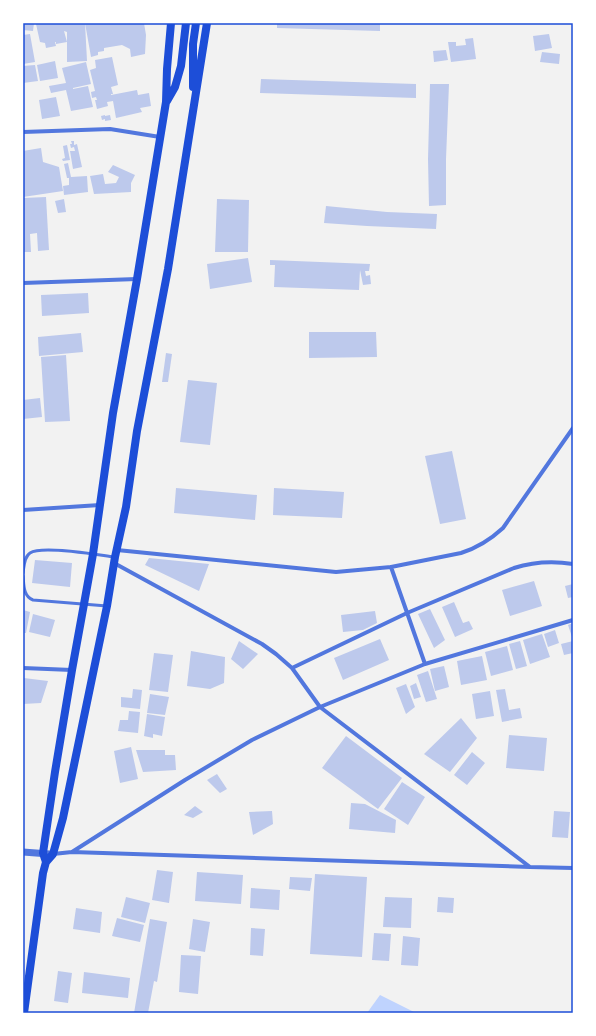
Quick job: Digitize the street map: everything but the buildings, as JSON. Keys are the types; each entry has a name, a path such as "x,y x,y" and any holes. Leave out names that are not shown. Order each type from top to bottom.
{"main road":[{"path":"24,1013 46,862 43,853 55,772 100,505 113,413 166,102 171,23"},
{"path":"166,102 175,86 181,66 186,23"},
{"path":"194,104 193,44 196,23"},
{"path":"46,862 53,854 63,818 126,507 137,431 166,276 207,23"}],"street":[{"path":"23,132 110,129 160,137"},
{"path":"23,283 137,279"},
{"path":"116,557 336,572 391,567 471,550 494,536 503,528 573,428"},
{"path":"23,510 100,505"},
{"path":"116,557 262,644 276,654 292,668 320,707 530,867"},
{"path":"292,668 407,613 514,568 524,565 558,562 573,564"},
{"path":"391,567 425,664"},
{"path":"72,852 252,740 320,707 425,664 573,620"},
{"path":"23,668 72,670"},
{"path":"23,852 53,854 72,852 573,868"}],"lane":[{"path":"107,606 33,600 29,598 26,592 23,574 24,564 30,553 48,550 116,557"}],"water":[{"path":"380,995 416,1013 367,1013"}]}
